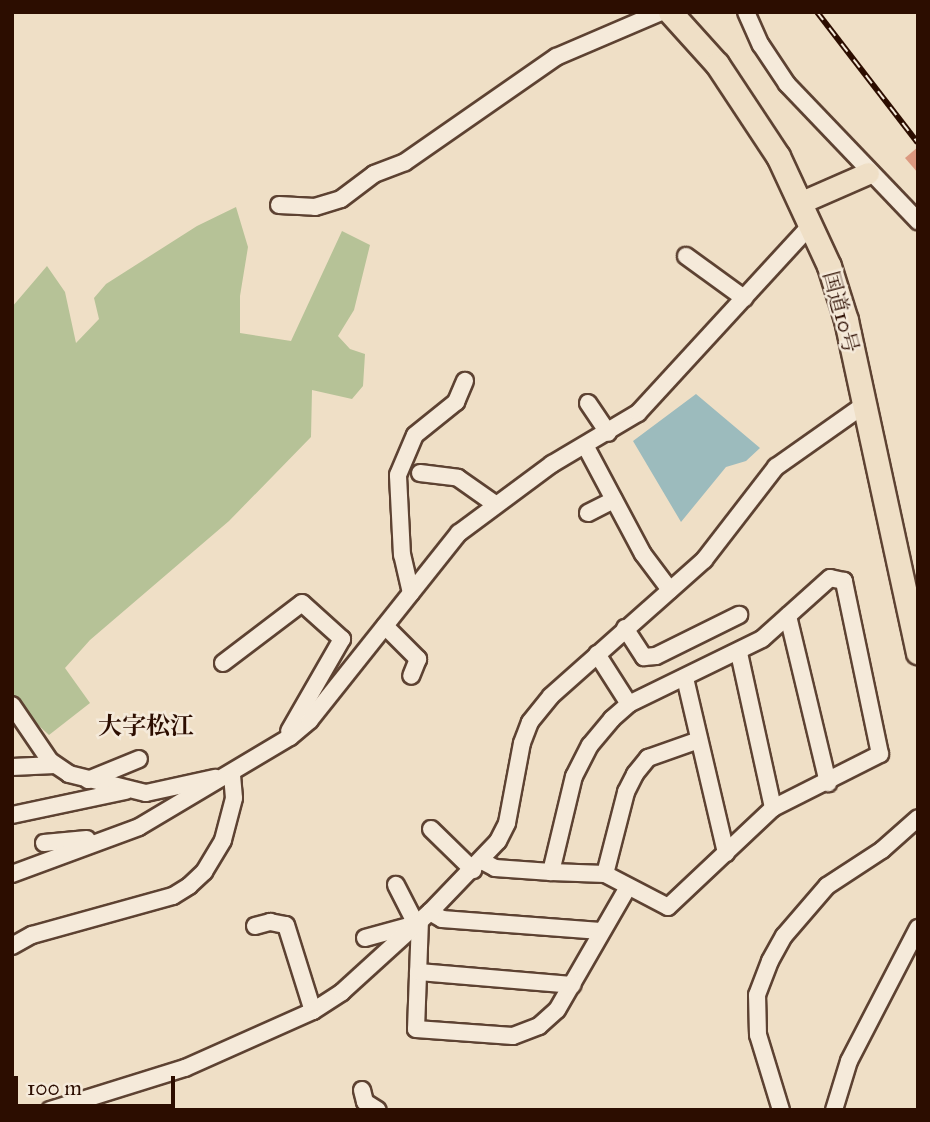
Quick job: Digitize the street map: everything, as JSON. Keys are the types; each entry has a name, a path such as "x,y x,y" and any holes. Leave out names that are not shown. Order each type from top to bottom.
{"highway":[{"name":"国道10号","path":"670,12 717,64 802,202 811,225 846,320 918,652"}],"main road":[{"path":"802,202 868,173"}],"street":[{"path":"279,205 315,207 341,199 374,174 405,162 556,57 662,12"},
{"path":"746,12 761,45 788,84 868,173 918,222"},
{"path":"12,874 139,827 290,737 310,720 459,533 552,464 586,447 638,413 811,225"},
{"path":"687,256 744,298"},
{"path":"411,593 402,555 398,475 415,435 456,402 465,381"},
{"path":"588,403 608,433"},
{"path":"50,1110 185,1068 313,1010 342,992 477,865 507,823 530,722 551,696 704,560 776,467 864,405"},
{"path":"586,447 643,554 670,590"},
{"path":"420,474 458,478 495,504"},
{"path":"588,513 614,500"},
{"path":"431,829 477,865 551,872 605,874 668,906 773,808 828,783 880,754 844,581 830,578 788,616 739,653 629,704 581,759 551,872"},
{"path":"223,663 302,603 342,639 310,702 289,728 290,737"},
{"path":"625,628 645,657 656,656 739,615"},
{"path":"788,616 828,783"},
{"path":"385,626 418,659 411,676"},
{"path":"739,653 773,808"},
{"path":"597,654 629,704"},
{"path":"685,678 726,853"},
{"path":"12,705 55,765"},
{"path":"605,874 626,792 635,774 648,758 699,740"},
{"path":"88,779 139,759"},
{"path":"12,767 55,765 127,791 146,793 232,774"},
{"path":"12,946 32,935 173,896 189,886 204,872 223,840 234,798 232,774"},
{"path":"12,815 127,791"},
{"path":"781,1110 758,1035 757,995 769,961 827,886 882,850 918,818"},
{"path":"44,843 99,842"},
{"path":"396,885 422,919 414,1025 419,1031 497,1036 527,1031 549,1018 572,985 628,887"},
{"path":"365,938 422,919 601,931"},
{"path":"255,926 270,922 286,925 313,1010"},
{"path":"834,1110 849,1061 918,928"},
{"path":"418,972 572,985"},
{"path":"362,1090 365,1102 378,1110"}],"green space":[{"path":"236,207 248,247 240,296 240,333 291,341 342,231 370,245 354,310 338,336 350,349 365,354 363,386 352,399 312,390 311,437 229,521 90,640 65,668 90,703 49,735 12,701 12,307 47,266 65,292 76,343 99,319 94,298 106,284 197,226"}],"water":[{"path":"696,394 760,448 746,461 726,467 681,522 633,441"}],"building":[{"path":"918,147 918,173 905,158"}],"railway":[{"path":"817,12 918,143"}],"district":[{"name":"大字松江","path":"146,727"}]}
